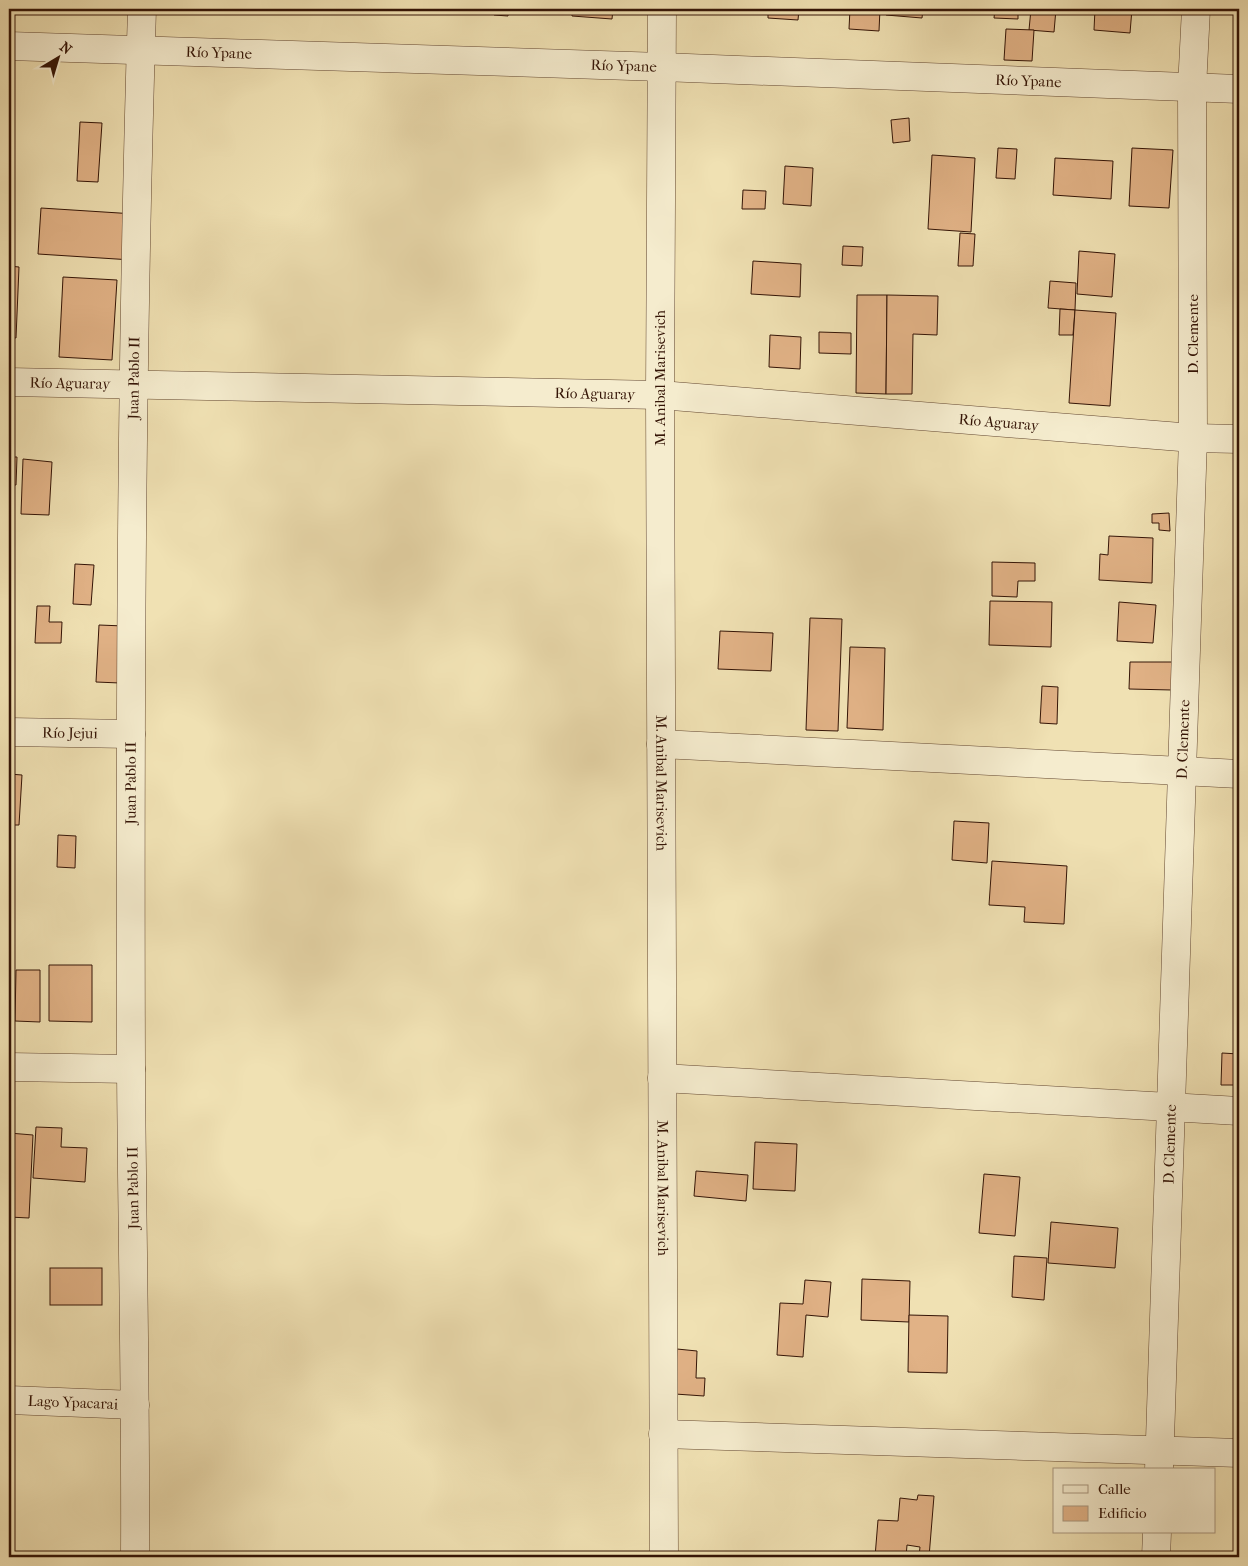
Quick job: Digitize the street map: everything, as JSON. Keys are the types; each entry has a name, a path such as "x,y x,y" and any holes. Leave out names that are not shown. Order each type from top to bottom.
{"street":[{"name":"Juan Pablo II","path":"135,1557 136,1405 131,1069 131,734 133,383 142,9"},
{"name":"M. Anibal Marisevich","path":"662,9 660,395 664,1557"},
{"name":"D. Clemente","path":"1160,1460 1193,438 1192,88 1196,9"},
{"name":"Río Ypane","path":"9,46 662,67 1239,89"},
{"name":"Río Aguaray","path":"9,382 660,395 1193,438 1239,439"},
{"name":"Río Jejui","path":"9,732 131,734"},
{"path":"661,744 1239,774"},
{"path":"9,1067 131,1069"},
{"path":"662,1078 1239,1111"},
{"name":"Lago Ypacarai","path":"9,1400 136,1405"},
{"path":"663,1434 1160,1460 1239,1453"},
{"path":"1156,1557 1157,1534"}],"building":[{"path":"495,9 508,9 508,16 494,15"},
{"path":"572,9 613,9 612,19 572,16"},
{"path":"768,9 799,9 798,20 768,18"},
{"path":"850,9 880,9 879,31 849,29"},
{"path":"887,9 923,9 922,18 886,15"},
{"path":"995,9 1018,9 1018,19 994,18"},
{"path":"1031,9 1056,9 1054,32 1029,30"},
{"path":"1095,9 1132,9 1130,33 1094,30"},
{"path":"1006,29 1034,30 1032,61 1004,60"},
{"path":"909,118 910,141 893,143 891,120"},
{"path":"80,122 102,123 98,182 77,181"},
{"path":"998,148 1017,149 1015,179 996,178"},
{"path":"1132,148 1173,150 1169,208 1129,206"},
{"path":"932,155 975,158 971,232 928,229"},
{"path":"1055,158 1113,161 1111,199 1053,195"},
{"path":"785,166 813,168 811,206 783,204"},
{"path":"743,190 766,191 765,209 742,209"},
{"path":"41,208 135,214 132,260 38,254"},
{"path":"960,233 975,234 973,266 958,266"},
{"path":"843,246 863,247 862,266 842,265"},
{"path":"1079,251 1115,254 1112,297 1077,294"},
{"path":"753,261 801,264 800,297 751,294"},
{"path":"9,266 19,267 16,338 9,337"},
{"path":"63,277 117,280 112,360 59,357"},
{"path":"1050,281 1076,283 1075,310 1048,308"},
{"path":"857,295 887,295 886,394 856,393"},
{"path":"887,295 938,296 937,335 913,334 912,394 886,394"},
{"path":"1060,309 1075,310 1073,335 1059,335"},
{"path":"1075,310 1116,313 1110,406 1069,403"},
{"path":"819,332 851,333 851,354 819,353"},
{"path":"770,335 801,337 800,369 769,367"},
{"path":"9,457 17,457 16,485 9,485"},
{"path":"23,459 52,462 49,515 21,514"},
{"path":"1169,513 1170,531 1159,530 1159,523 1152,523 1152,514"},
{"path":"1109,536 1153,538 1152,583 1099,580 1100,554 1108,555"},
{"path":"992,562 1035,563 1035,581 1018,581 1017,597 992,596"},
{"path":"75,564 94,565 91,605 73,604"},
{"path":"990,601 1052,602 1051,647 989,645"},
{"path":"1119,602 1156,605 1153,643 1117,641"},
{"path":"9,605 12,605 9,674"},
{"path":"37,606 50,606 49,622 62,622 61,643 35,643"},
{"path":"810,618 842,619 838,731 806,730"},
{"path":"99,625 124,626 120,683 96,682"},
{"path":"720,631 773,633 771,671 718,669"},
{"path":"850,647 885,648 883,730 847,728"},
{"path":"1130,662 1172,662 1172,690 1129,689"},
{"path":"1042,686 1058,687 1057,724 1040,723"},
{"path":"9,774 22,775 19,825 9,825"},
{"path":"954,821 989,823 987,863 952,860"},
{"path":"58,835 76,836 75,868 57,867"},
{"path":"992,861 1067,866 1064,924 1024,922 1025,907 989,905"},
{"path":"49,965 92,965 92,1022 49,1021"},
{"path":"16,970 40,970 40,1022 15,1021"},
{"path":"1222,1053 1239,1054 1239,1085 1221,1085"},
{"path":"36,1127 62,1128 61,1147 87,1148 85,1182 33,1178"},
{"path":"9,1133 33,1135 29,1218 9,1217"},
{"path":"755,1142 797,1144 795,1191 753,1189"},
{"path":"696,1171 748,1175 746,1201 694,1196"},
{"path":"984,1174 1020,1177 1015,1236 979,1233"},
{"path":"1051,1222 1118,1228 1115,1268 1048,1263"},
{"path":"1014,1256 1047,1258 1044,1300 1012,1297"},
{"path":"50,1268 102,1268 102,1305 50,1305"},
{"path":"862,1279 910,1281 909,1322 861,1320"},
{"path":"805,1280 831,1282 828,1317 806,1315 803,1357 777,1355 780,1303 803,1304"},
{"path":"909,1315 948,1316 947,1373 908,1372"},
{"path":"677,1349 697,1351 696,1378 705,1378 704,1396 675,1394"},
{"path":"918,1495 934,1496 929,1557 919,1556 920,1547 907,1545 906,1557 875,1557 878,1520 898,1521 900,1498 917,1500"}]}
